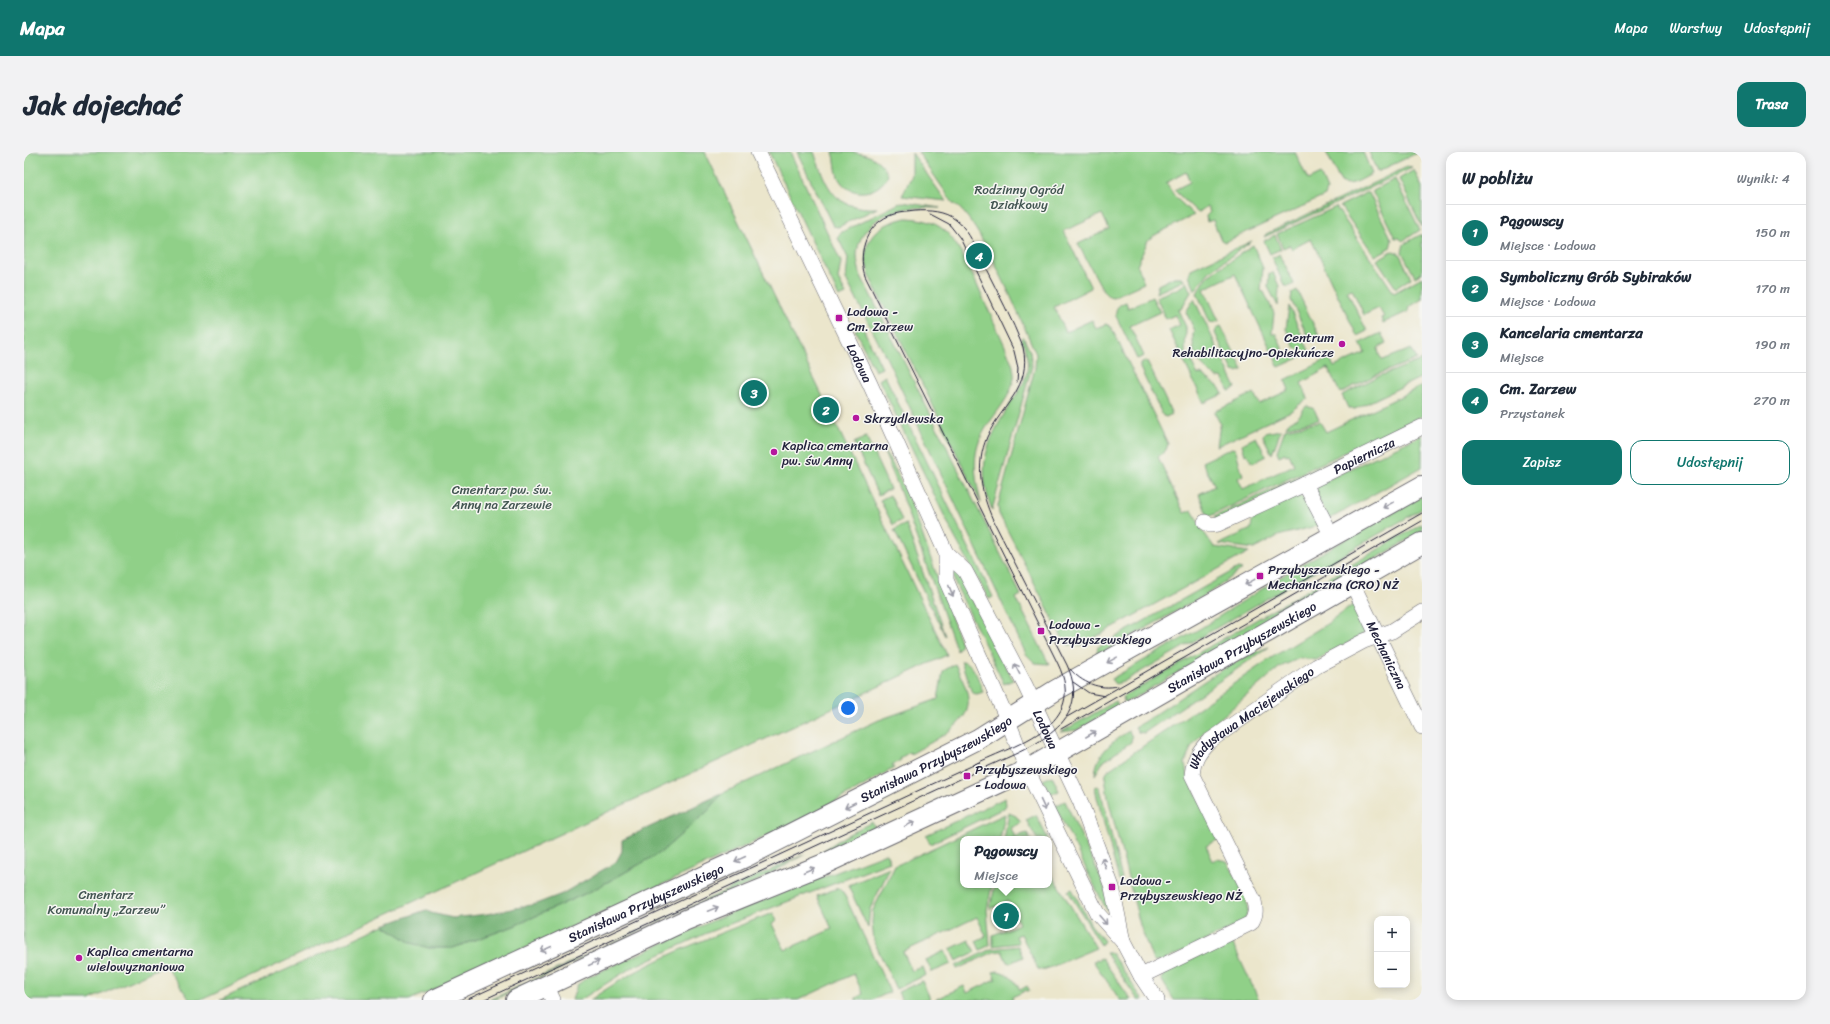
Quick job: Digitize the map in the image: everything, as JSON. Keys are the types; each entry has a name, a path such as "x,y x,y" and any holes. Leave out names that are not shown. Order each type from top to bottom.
{"main road":[{"name":"Stanisława Przybyszewskiego","path":"434,1000 775,842 978,739 1033,704 1422,486"},
{"name":"Stanisława Przybyszewskiego","path":"516,1000 549,993 686,920 824,864 1026,770 1422,543"}],"street":[{"name":"Lodowa","path":"758,152 868,380 946,553 965,571 1033,704 1080,801 1112,887 1122,942"},
{"name":"Papiernicza","path":"1205,522 1210,525 1218,524 1305,484 1422,427"},
{"path":"1305,484 1332,536"},
{"name":"Lodowa","path":"946,553 946,580 1008,721 1026,770 1098,913 1122,942 1141,976 1157,1000"},
{"name":"Mechaniczna","path":"1352,583 1422,727"},
{"name":"Władysława Maciejewskiego","path":"1141,976 1251,923 1255,916 1256,909 1254,901 1192,775 1195,759 1199,752 1208,742 1317,666 1378,635 1392,631 1422,612"}],"green space":[{"name":"Cmentarz pw. św. Anny na Zarzewie","path":"24,152 705,152 947,655 201,1000 190,1000 165,965 89,1000 24,1000"},
{"path":"769,152 790,152 841,262 838,279 846,294 839,297"},
{"path":"797,152 814,152 828,186 842,201 862,208 877,208 838,227 833,226"},
{"path":"833,152 851,152 866,155 884,167 888,175 884,182 871,191 856,192 843,184 838,177"},
{"name":"Rodzinny Ogród Działkowy","path":"918,152 1295,152 1308,180 1320,174 1327,190 1325,196 1225,242 1221,240 1213,220 1207,222 1206,216 1210,212 1207,206 1198,213 1174,190 1190,182 1186,172 1166,183 1175,197 1194,215 1148,240 1137,266 1144,283 1113,297 1108,296 1104,292 1078,244 1109,229 1102,214 1064,231 1091,288 1054,307 1066,332 1092,320 1096,328 1106,324 1111,327 1168,444 1166,450 1158,457 1184,513 1192,510 1203,531 1214,547 1249,552 1079,646 1069,645 1062,637 999,514 998,506 1035,368 1036,354 1011,297 987,249 964,213 953,203"},
{"path":"1326,152 1363,152 1372,174 1353,183 1345,184 1341,182"},
{"path":"1369,152 1419,152 1377,172"},
{"path":"912,153 946,201 902,196 912,175"},
{"path":"1407,167 1412,168 1264,237 1266,234"},
{"path":"1414,170 1422,187 1422,227 1399,179"},
{"path":"1395,179 1420,230 1403,241 1399,238 1395,238 1372,191"},
{"path":"1366,193 1369,193 1392,240 1390,248 1375,256 1340,206"},
{"path":"902,202 940,208 903,209 884,216 876,221 868,228 859,245 857,258 860,274 1021,595 1016,598 1049,664 1035,663 1026,654 887,359 846,279 848,258 838,238 840,233"},
{"path":"1336,207 1394,293 1422,277 1422,299 1408,308 1409,311 1383,323 1381,318 1384,317 1379,308 1364,315 1352,289 1347,291 1367,331 1357,336 1311,239 1292,249 1290,245 1283,248 1277,234"},
{"path":"907,218 936,224 950,236 973,277 1013,366 1014,377 1009,394 985,430 978,445 975,470 981,503 871,280 868,269 866,250 873,236 878,230 892,222"},
{"path":"1275,235 1281,249 1270,254 1264,241"},
{"path":"1422,235 1422,273 1415,277 1402,252 1404,244"},
{"path":"1252,241 1209,272 1195,290 1189,275 1191,269"},
{"path":"1253,245 1263,268 1261,291 1264,292 1274,313 1272,333 1276,334 1282,348 1281,354 1297,355 1299,358 1279,367 1235,274 1204,289 1219,321 1213,323 1210,322 1197,293 1208,276"},
{"path":"1392,251 1399,253 1411,278 1396,288 1377,260"},
{"path":"1280,254 1294,284 1288,287 1284,285 1272,258"},
{"path":"1273,272 1279,286 1278,306 1268,287 1269,273"},
{"path":"1174,277 1181,277 1185,280 1156,293 1158,285"},
{"path":"1186,282 1191,292 1181,309 1178,310 1186,327 1185,354 1188,355 1198,375 1201,374 1219,387 1223,394 1204,403 1169,330 1180,325 1175,315 1166,319 1156,297 1177,289"},
{"path":"1297,290 1320,338 1314,341 1309,339 1291,300 1292,293"},
{"path":"1152,297 1160,312 1130,326 1144,356 1137,359 1116,316 1116,311 1119,306 1126,302 1128,308"},
{"path":"1194,299 1236,388 1229,391 1222,377 1218,378 1201,365 1195,355 1193,333 1195,331 1186,312"},
{"path":"1289,306 1310,353 1305,355 1303,351 1295,348 1286,329"},
{"path":"862,326 882,368 875,371 855,330"},
{"path":"1221,326 1243,370 1237,372 1233,371 1215,333 1217,328"},
{"path":"1381,333 1386,344 1378,348 1379,355 1383,360 1411,349 1417,359 1376,375 1340,393 1328,368 1301,383 1308,398 1291,411 1217,446 1220,423 1214,412 1254,393 1259,404 1289,390 1285,380 1330,358 1334,367 1365,353 1360,343"},
{"path":"1023,336 1030,352 1032,366 992,510 987,495 985,481 984,468 986,456 994,432 1020,389 1026,376 1027,358 1021,338"},
{"path":"1422,360 1422,377 1355,409 1348,408 1342,395 1377,377"},
{"path":"1147,361 1172,414 1166,417 1163,416 1140,368 1140,364"},
{"path":"885,376 993,597 989,599 954,536 879,380"},
{"path":"1422,386 1422,416 1208,517 1199,494 1215,486 1202,462 1232,448 1235,449 1243,475 1238,478 1243,489 1294,465 1289,454 1286,455 1285,453 1279,456 1277,451 1285,429 1320,422 1326,432"},
{"path":"1307,406 1314,409 1319,420 1286,427 1299,416"},
{"path":"1422,419 1422,423 1217,520 1214,517"},
{"path":"1281,430 1272,454 1263,436 1264,433"},
{"path":"1422,435 1422,467 1328,520 1316,494 1318,484"},
{"path":"866,437 890,489 878,495 854,443"},
{"path":"1256,437 1266,456 1252,463 1247,454 1245,455 1242,444"},
{"path":"883,450 909,497 961,644 957,651 898,486"},
{"path":"1296,494 1306,499 1320,525 1278,536 1254,549 1219,544 1251,529 1253,515"},
{"path":"890,495 902,520 893,525 880,500"},
{"path":"1422,496 1422,509 1123,682 1115,684 1111,679 1201,628 1290,571"},
{"path":"906,524 945,636 894,530"},
{"path":"1422,524 1422,532 1125,703 1122,697"},
{"path":"951,565 959,573 1013,680 1004,684 955,583"},
{"path":"1238,568 1242,569 1214,590 1098,655 1098,647"},
{"path":"1355,605 1368,630 1358,638 1316,660 1300,658 1280,667 1203,733 1191,747 1185,763 1187,775 1219,839 1206,846 1213,861 1217,859 1227,861 1240,883 1246,898 1247,914 1244,922 1163,961 1153,961 1140,925 1108,798 1105,777 1107,771 1271,658 1330,622"},
{"path":"1269,647 1144,733 1138,732 1135,727 1217,673 1251,654"},
{"path":"961,661 966,662 973,668 983,692 977,694 972,693"},
{"path":"955,664 963,681 968,699 967,708 963,717 957,725 948,732 911,754 910,752 900,758 901,760 892,765 894,768 853,792 784,828 461,978 409,1000 220,1000 384,925 411,943 429,948 453,948 514,926 593,890 660,853 707,811 723,793 879,720 938,699 943,671"},
{"path":"1116,701 1118,707 1077,730 1061,732"},
{"path":"1129,731 1132,737 1131,742 1103,762 1095,775 1098,761 1102,754 1111,744"},
{"path":"1052,776 1059,791 1050,795 1043,780"},
{"path":"1098,786 1100,788 1122,879 1119,880 1097,797 1095,787"},
{"path":"723,793 708,811 660,853 593,890 514,926 453,948 429,948 411,943 384,925 426,910 431,913 453,918 487,914 536,904 562,894 616,862 622,851 622,840"},
{"path":"1005,798 1006,805 1004,808 930,844 926,835"},
{"path":"1065,801 1104,885 1109,910 1107,910 1103,903 1055,806"},
{"path":"1009,813 1016,816 1021,823 1011,828 1015,836 1005,836"},
{"path":"1005,814 1001,836 960,836 960,888 991,888 987,910 990,945 980,950 976,941 986,936 977,917 903,952 912,971 923,967 926,975 896,989 874,941 872,923 873,910 895,866"},
{"path":"1036,815 1046,836 1035,836 1026,820"},
{"path":"872,822 876,830 820,856 818,854 845,836"},
{"path":"1027,833 1029,836 1018,836"},
{"path":"886,853 890,862 709,932 631,968 580,1000 572,1000 577,985 588,977 721,917"},
{"path":"805,854 757,881 678,913 494,1000 490,1000"},
{"path":"890,868 870,909 868,928 849,888 849,885"},
{"path":"1052,875 1096,948 1044,970 1038,969 1021,934 1016,936 1019,943 993,946 993,935 1019,924 1008,901 990,909 994,888 1052,888"},
{"path":"838,888 843,892 890,992 873,1000 856,1000 856,998 863,994 854,974 798,1000 590,1000 633,973 678,951 773,913 777,921 772,924 785,950 832,929 817,896"},
{"path":"1072,889 1091,925 1104,941 1101,945 1068,891"},
{"path":"969,940 975,952 956,961 950,949"},
{"path":"1231,940 1259,1000 1174,1000 1161,979 1166,971"},
{"path":"1018,946 1023,957 1010,963 1007,962 1002,951 994,952 957,969 956,966 991,949"},
{"path":"945,951 951,964 932,972 926,960"},
{"path":"1106,953 1111,953 1143,1000 1138,1000"},
{"path":"1102,958 1131,1000 1120,1000 1093,961"},
{"path":"998,971 1011,978 1020,990 1027,986 1030,991 1028,992 1027,990 1012,997 1013,1000 936,1000 964,986 967,993 996,979 993,972"},
{"path":"922,981 930,998 925,1000 902,1000 898,992"}],"tram line":[{"path":"975,764 1028,739 1044,729 1056,717 1064,703 1065,685 1058,664 865,276 862,257 866,239 877,224 885,218 902,212 937,212 952,217 961,225 969,235 976,248 1010,316 1023,347 1025,361 1020,385 993,425 987,437 981,458 981,479 985,500 993,520 1067,665 1073,687 1072,705 1063,721 1050,734 1034,745 978,771"},
{"path":"930,214 949,224 960,238 1014,351 1018,368 1017,382"},
{"path":"1067,717 1422,513"},
{"path":"1061,729 1422,521"},
{"path":"1070,669 1085,682 1104,687 1118,686"},
{"path":"1073,682 1089,693 1105,696"},
{"path":"466,1000 980,762"},
{"path":"483,1000 984,768"}],"place":[{"name":"Cm. Zarzew","path":"979,256"},
{"name":"Lodowa - Cm. Zarzew","path":"839,318"},
{"name":"Centrum Rehabilitacyjno-Opiekuńcze","path":"1342,344"},
{"name":"Kancelaria cmentarza","path":"754,393"},
{"name":"Symboliczny Grób Sybiraków","path":"826,410"},
{"name":"Skrzydlewska","path":"856,418"},
{"name":"Kaplica cmentarna pw. św Anny","path":"774,452"},
{"name":"Przybyszewskiego - Mechaniczna (CRO) NŻ","path":"1260,576"},
{"name":"Lodowa - Przybyszewskiego","path":"1041,631"},
{"name":"Przybyszewskiego - Lodowa","path":"967,776"},
{"name":"Lodowa - Przybyszewskiego NŻ","path":"1112,887"},
{"name":"Pągowscy","path":"1006,916"},
{"name":"Kaplica cmentarna wielowyznaniowa","path":"79,958"}],"park label":[{"name":"Cmentarz Komunalny „Zarzew”","path":"106,902"}]}
